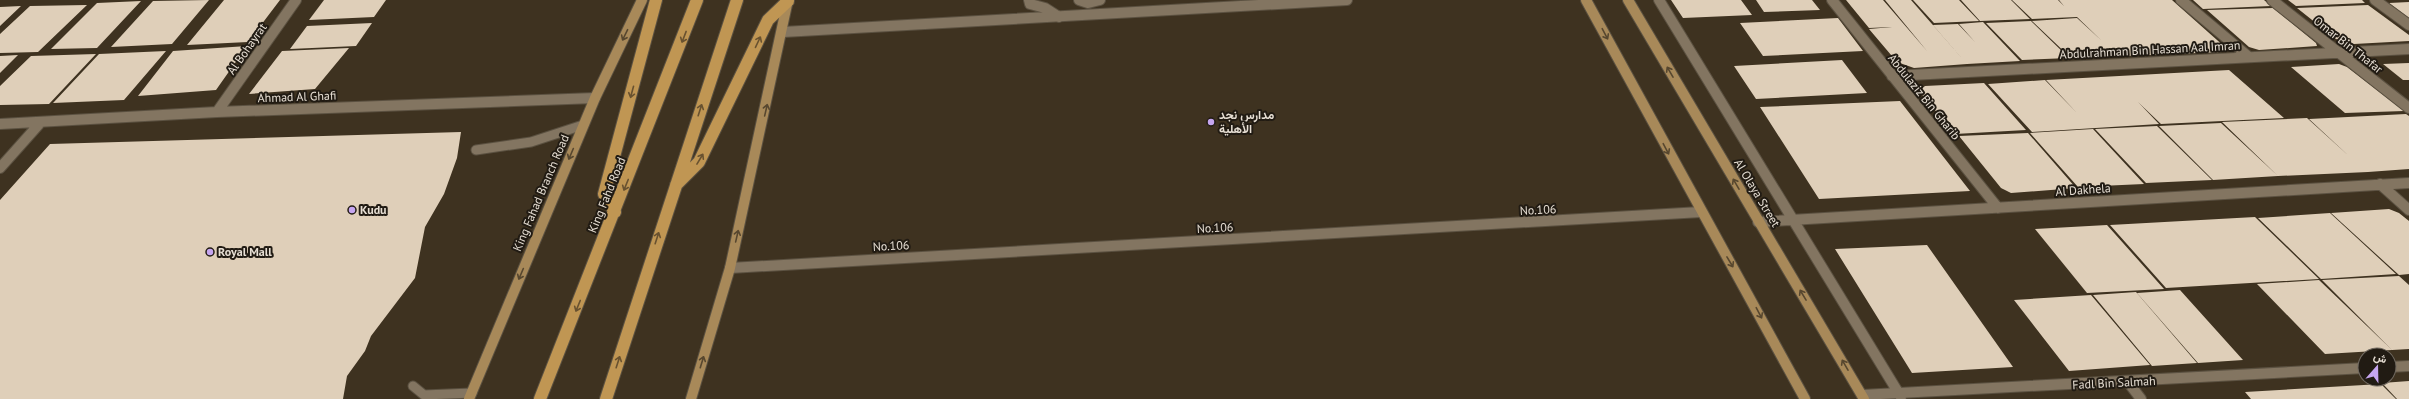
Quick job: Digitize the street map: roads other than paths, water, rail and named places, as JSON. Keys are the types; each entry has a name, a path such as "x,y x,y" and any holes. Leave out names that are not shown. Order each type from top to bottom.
{"highway":[{"path":"615,212 604,194 656,0"},
{"name":"King Fahd Road","path":"540,399 640,149 697,0"},
{"path":"606,399 674,187 737,0"},
{"path":"674,187 699,162 768,20 788,1"}],"main road":[{"name":"King Fahad Branch Road","path":"470,396 583,125 642,0"},
{"path":"1586,0 1805,399"},
{"path":"691,399 730,268 783,32 788,1"},
{"name":"Al Olaya Street","path":"1627,1 1863,397"}],"street":[{"name":"Al Bohayrat","path":"217,112 296,0"},
{"path":"1029,0 1030,4 1045,8 1059,17"},
{"path":"1079,0 1088,3 1100,0"},
{"path":"783,32 1347,0"},
{"path":"1659,0 1792,220 1901,396"},
{"name":"Abdulaziz Bin Gharib","path":"1832,0 1998,208"},
{"path":"2181,0 2249,57"},
{"name":"Omar Bin Thafar","path":"2272,0 2409,108"},
{"path":"2375,0 2409,25"},
{"name":"Abdulrahman Bin Hassan Aal Imran","path":"1892,76 2409,49"},
{"name":"Ahmad Al Ghafi","path":"0,124 217,112 595,98"},
{"path":"0,168 41,122"},
{"name":"Al Dakhela","path":"1758,222 2409,182"},
{"path":"2380,184 2409,210"},
{"name":"No.106","path":"730,268 1701,212"},
{"path":"2397,367 2409,366"},
{"name":"Fadl Bin Salmah","path":"1863,397 2357,368"},
{"path":"2128,382 2141,399"}],"lane":[{"path":"476,150 516,146 557,137 583,125"},
{"path":"412,386 424,395 470,396"}],"place":[{"name":"مدارس نجد الأهلية","path":"1211,122"},
{"name":"Kudu","path":"352,210"},
{"name":"Royal Mall","path":"210,252"}]}
